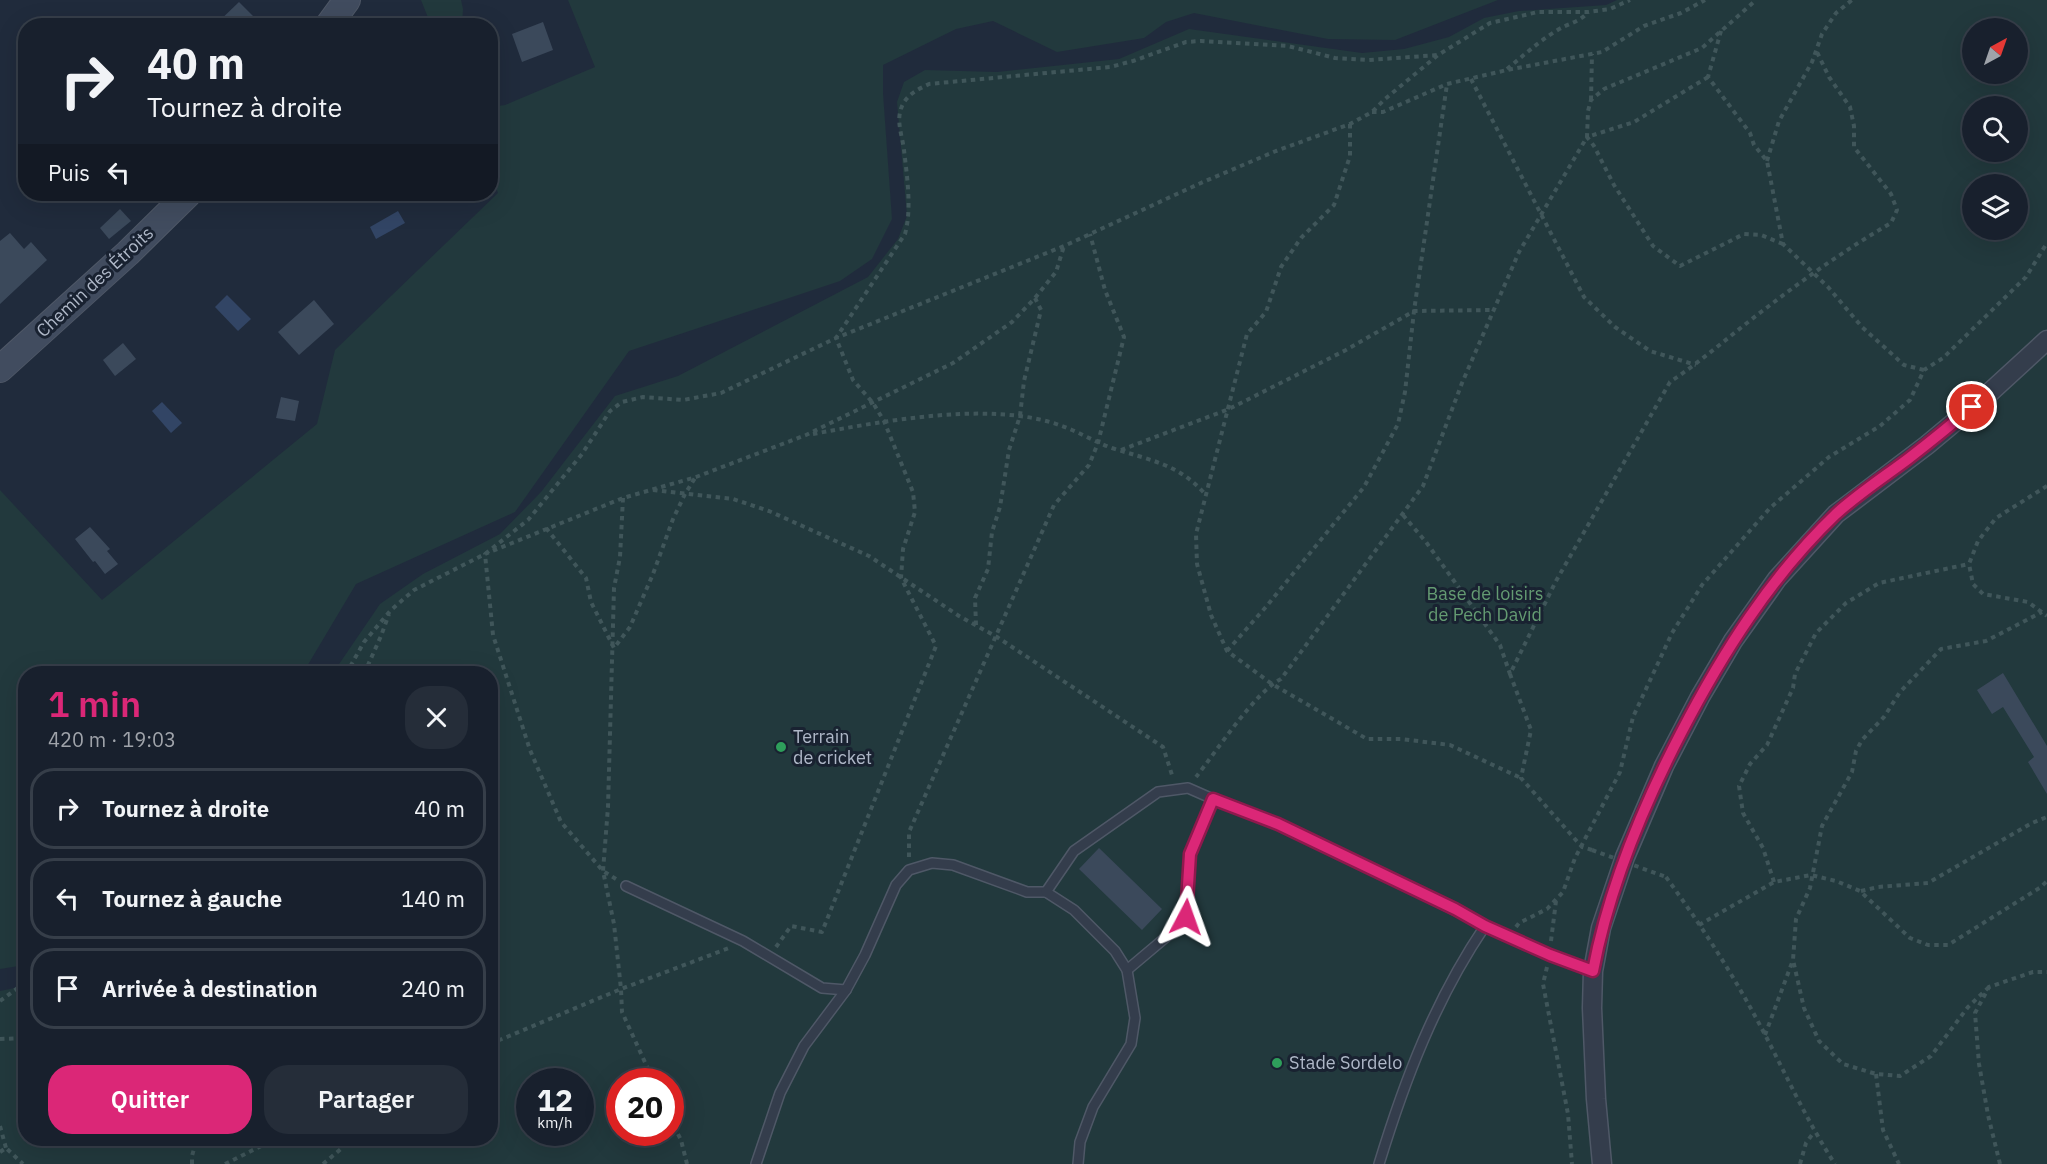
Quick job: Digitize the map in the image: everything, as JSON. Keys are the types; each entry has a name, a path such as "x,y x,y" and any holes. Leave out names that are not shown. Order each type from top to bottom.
{"main road":[{"path":"334,18 347,0"},
{"name":"Chemin des Étroits","path":"0,369 128,253 181,201"}],"street":[{"path":"1602,1164 1592,1008 1593,971 1601,928 1625,857 1664,766 1700,697 1733,641 1777,579 1836,514 1987,395 2047,340"}],"lane":[{"path":"1046,892 1074,851 1158,792 1188,788 1278,824 1455,909 1485,926 1593,971"},
{"path":"1127,970 1184,922 1190,854 1213,799"},
{"path":"756,1164 780,1093 804,1046 846,990 865,955 896,885 909,870 932,863 953,865 1027,892 1046,892 1074,910 1115,951 1127,970 1135,1018 1131,1044 1093,1107 1080,1142 1078,1164"},
{"path":"626,886 743,941 822,988 846,990"},
{"path":"1379,1164 1398,1104 1435,1012 1485,926"}],"path":[{"path":"485,554 528,520 582,454 610,411 622,402 643,397 683,400 721,393 836,338 1064,246 1276,150 1350,124 1372,112 1438,55 1490,23 1538,12 1588,12 1610,9 1630,0"},
{"path":"1372,112 1383,112 1447,84 1602,52 1644,26 1682,13 1705,0"},
{"path":"1591,100 1604,89 1702,48 1756,0"},
{"path":"1783,244 1767,161 1779,121 1812,62 1822,34 1836,13 1852,0"},
{"path":"1507,70 1537,44 1559,29 1581,21 1588,12"},
{"path":"1587,137 1634,122 1708,77 1722,30"},
{"path":"836,338 905,234 907,200 900,114 907,98 929,84 1110,67 1133,62 1186,42 1222,41 1288,46 1335,58 1369,60 1438,55"},
{"path":"1510,674 1556,581 1670,382 1696,365 1766,308 1813,274 1891,223 1897,210 1891,194 1854,147 1854,126 1850,107 1829,77 1816,50"},
{"path":"653,490 733,499 769,511 869,556 997,637 1163,747 1172,777 1188,788 1246,713 1272,684 1281,679 1424,486 1462,383 1520,252 1587,137 1592,54"},
{"path":"1708,77 1767,161"},
{"path":"1471,79 1584,297 1614,327 1650,351 1696,365"},
{"path":"1227,651 1364,487 1398,423 1405,392 1414,311 1447,84"},
{"path":"1350,124 1350,156 1334,206 1301,238 1281,267 1266,312 1247,334 1205,494 1196,534 1197,564 1211,615 1227,651 1272,684 1367,739 1401,739 1450,745 1521,778 1582,846 1666,877 1699,925 1765,1035 1814,1132 1835,1164"},
{"path":"1587,137 1653,246 1680,266 1744,234 1761,235 1783,244 1828,287 1862,327 1904,365 1924,370"},
{"path":"909,870 909,832 1054,505 1089,465 1098,443 1124,337 1105,290 1090,234"},
{"path":"1509,937 1519,923 1547,909 1563,892 1575,858 1620,772 1633,717 1672,633 1702,585 1770,508 1829,457 1880,426 1910,400 1924,370 1943,358 2026,277 2047,243"},
{"path":"350,666 364,642 391,610 414,590 485,554 623,498 696,477 806,435 953,363 1012,322 1035,298 1056,272 1064,246"},
{"path":"976,625 975,598 988,568 992,532 1000,507 1009,450 1020,416 1024,381 1041,310 1035,298"},
{"path":"1120,451 1228,409 1346,350 1414,311 1494,310"},
{"path":"769,956 791,926 822,932 936,646 901,578 903,549 915,512 913,492 884,421 873,403 853,380 836,338"},
{"path":"806,435 884,421 969,414 1020,416 1062,425 1098,443 1176,468 1195,482 1205,494"},
{"path":"614,648 630,627 685,494 696,477"},
{"path":"2047,486 1996,518 1978,541 1969,564 1973,585 1983,594 2028,602 2047,616"},
{"path":"623,498 620,557 614,588 608,807 603,871 614,924 622,1012 648,1068"},
{"path":"1403,515 1426,542 1500,645 1531,730 1521,778"},
{"path":"546,528 586,578 591,602 614,648"},
{"path":"485,554 493,635 530,750 561,822 603,871 626,886"},
{"path":"1774,882 1763,848 1743,813 1739,786 1750,764 1767,745 1794,688 1795,674 1816,633 1846,603 1878,583 1969,564"},
{"path":"368,666 391,610"},
{"path":"1765,1035 1793,960 1796,919 1810,888 1822,826 1852,772 1856,751 1862,740 1884,717 1900,692 1941,649 1986,641 2042,612"},
{"path":"1860,891 1878,886 1928,883 2047,816"},
{"path":"1699,925 1774,882 1811,875 1836,880 1860,891 1910,938 1928,945 1948,945 2047,881"},
{"path":"1556,901 1550,955 1543,984 1568,1114 1572,1164"},
{"path":"498,1041 621,988 743,941"},
{"path":"1793,960 1804,1008 1819,1041 1843,1064 1876,1074 1900,1076 1931,1056 1968,1007 1989,987 2033,972 2047,972"},
{"path":"1989,987 1975,1013 1979,1064 2000,1164"},
{"path":"0,1000 18,988"},
{"path":"0,1039 18,1038"},
{"path":"1876,1074 1883,1130 1899,1164"},
{"path":"0,1126 6,1148 23,1164"},
{"path":"1800,1164 1806,1143 1814,1132"},
{"path":"192,1164 195,1146"},
{"path":"225,1164 261,1146"},
{"path":"323,1164 344,1146"},
{"path":"682,1146 687,1164"},
{"path":"0,1152 6,1148"}],"green space":[{"path":"421,0 461,0 462,18 428,18"},
{"path":"568,0 1498,0 1395,40 1328,39 1194,13 1166,22 1144,38 1057,52 993,21 956,29 883,65 892,219 872,259 840,281 629,351 515,512 356,584 307,666 18,666 18,966 0,969 0,490 102,600 317,424 335,350 490,201 498,201 498,106 595,67"},
{"name":"Base de loisirs de Pech David","path":"1617,0 2047,0 2047,1164 0,1164 0,991 18,987 18,1146 498,1146 498,666 338,666 380,604 423,574 500,534 541,492 615,396 678,376 868,277 898,239 907,216 897,102 904,82 925,70 997,72 1119,59 1189,29 1362,53 1404,49 1449,37 1484,18 1519,11 1606,5"}],"water":[{"path":"398,211 405,223 376,239 370,227"},
{"path":"227,295 251,319 238,331 215,307"},
{"path":"162,402 182,423 171,433 152,411"}],"building":[{"path":"239,2 255,18 222,18"},
{"path":"543,22 553,50 522,62 512,34"},
{"path":"120,209 131,221 109,239 100,228"},
{"path":"10,233 24,249 31,242 47,260 0,304 0,241"},
{"path":"314,300 334,324 299,355 278,332"},
{"path":"123,343 136,359 115,376 103,360"},
{"path":"281,397 299,401 295,421 276,418"},
{"path":"90,527 110,549 107,551 118,564 105,574 75,539"},
{"path":"2003,673 2047,746 2047,794 2028,762 2034,757 2003,707 1992,714 1977,690"},
{"path":"1099,848 1162,909 1142,930 1079,869"}],"place":[{"name":"Terrain de cricket","path":"781,747"},
{"name":"Stade Sordelo","path":"1277,1063"}],"route":[{"path":"1186,917 1190,854 1213,799 1278,824 1455,909 1485,926 1593,971 1601,928 1625,857 1664,766 1700,697 1733,641 1777,579 1836,514 1972,407"}]}
